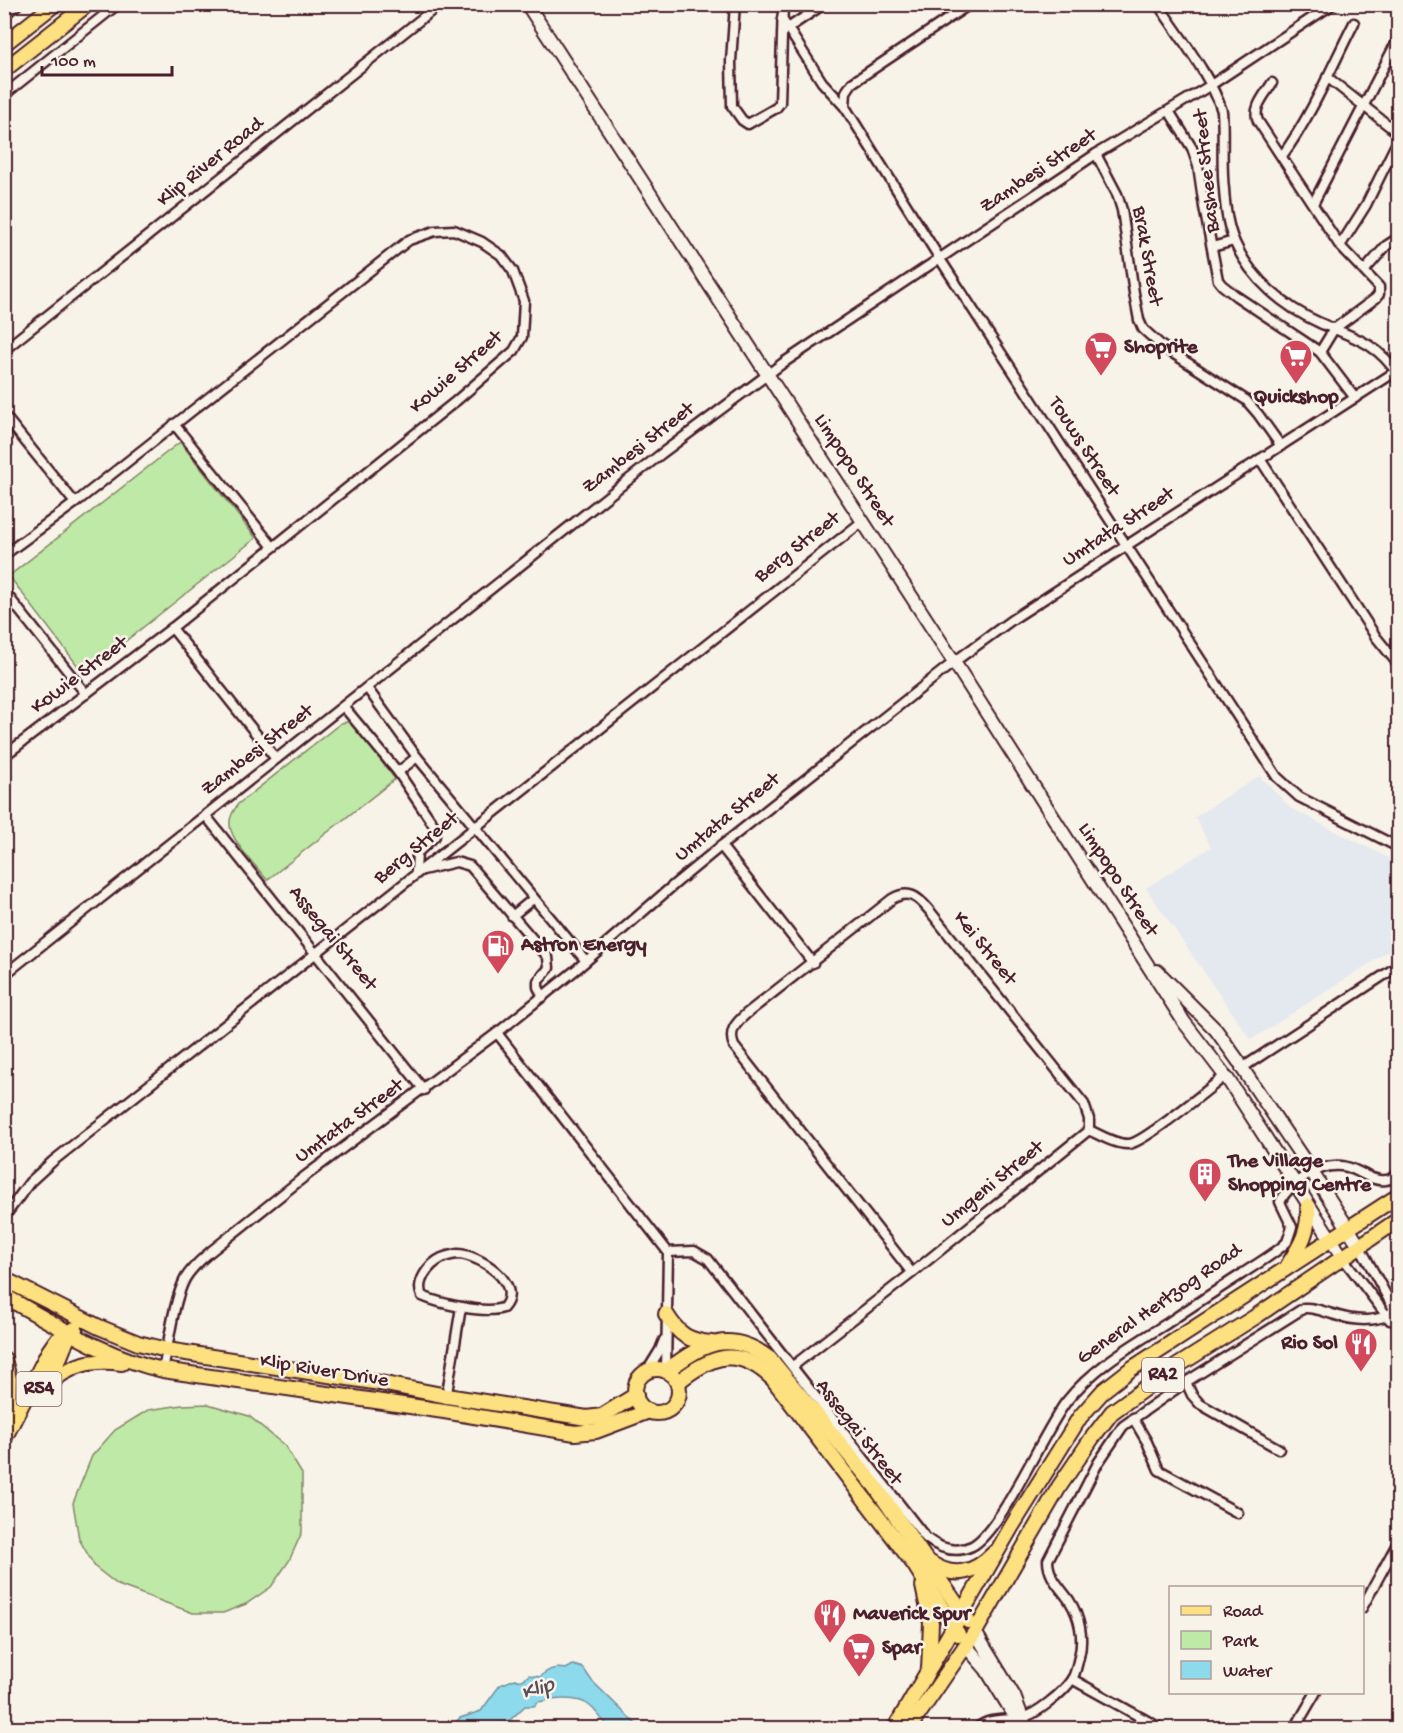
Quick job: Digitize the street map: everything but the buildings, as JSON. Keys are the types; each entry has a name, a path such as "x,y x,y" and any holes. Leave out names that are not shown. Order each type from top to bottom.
{"main road":[{"path":"4,44 55,4"},
{"path":"4,70 88,4"},
{"name":"General Hertzog Road","path":"896,1728 1006,1538 1076,1423 1104,1390 1131,1369 1398,1196"},
{"path":"1285,1269 1305,1238 1308,1206"},
{"name":"R42","path":"909,1728 975,1632 1059,1487 1112,1412 1166,1373 1398,1220"},
{"name":"Klip River Drive","path":"4,1279 99,1327 138,1343 167,1350 587,1418 602,1416 636,1395"},
{"name":"Klip River Drive","path":"4,1296 117,1357 142,1365 575,1433 596,1431 649,1411 664,1412 675,1403 679,1390 678,1382"},
{"path":"44,1300 65,1318 70,1332"},
{"path":"666,1314 682,1335 702,1342 716,1343"},
{"path":"42,1317 51,1330 49,1351"},
{"path":"6,1438 56,1341 81,1326 99,1327"},
{"name":"R54","path":"6,1438 59,1359 70,1332"},
{"name":"Assegai Street","path":"666,1370 695,1350 716,1343 739,1343 751,1347 777,1365 875,1486 922,1566 954,1630 966,1646"},
{"name":"Assegai Street","path":"678,1382 695,1369 713,1360 730,1357 745,1360 766,1372 963,1614 975,1632"},
{"path":"4,1359 9,1379 6,1438"},
{"path":"34,1396 58,1376 82,1364 105,1362 142,1365"},
{"path":"649,1411 643,1408 636,1395 637,1381 647,1371 666,1370 678,1382"},
{"path":"929,1672 931,1623 922,1566 954,1574 964,1573 982,1563 1006,1538"}],"street":[{"path":"4,15 18,4"},
{"path":"4,95 118,4"},
{"name":"Klip River Road","path":"4,350 440,4"},
{"name":"Limpopo Street","path":"527,4 954,662 1184,1022 1225,1076 1343,1258"},
{"path":"735,4 731,61 732,106 742,120 748,124 776,108 781,100 783,4"},
{"path":"788,28 824,4"},
{"path":"953,4 955,14"},
{"path":"845,107 846,92 852,82 969,4"},
{"name":"Bashee Street","path":"1158,4 1211,85 1222,111 1224,191 1234,241 1248,265 1275,295 1315,320 1376,349 1398,372"},
{"name":"Zambesi Street","path":"4,975 661,454 767,374 1095,154 1211,85 1333,4"},
{"name":"Touws Street","path":"782,19 822,82 845,107 1125,546 1277,777 1299,797 1398,847"},
{"path":"1282,156 1296,137 1354,23"},
{"path":"1313,204 1398,39"},
{"path":"1327,76 1398,133"},
{"path":"1272,83 1258,106 1256,116 1340,246 1377,282 1379,294 1376,298 1334,329 1320,352"},
{"name":"Bashee Street","path":"1169,111 1195,154 1216,271 1222,285 1320,352 1355,398"},
{"path":"1340,246 1366,205 1398,140"},
{"name":"Brak Street","path":"1095,154 1119,201 1139,320 1143,329 1162,347 1246,400 1281,446"},
{"name":"Kowie Street","path":"4,555 414,237 435,231 454,230 491,247 508,264 523,293 525,310 522,337 514,351 456,401 273,548 4,756"},
{"path":"1365,270 1386,246 1398,238"},
{"path":"1212,247 1234,241"},
{"name":"Umtata Street","path":"163,1370 180,1291 196,1264 304,1177 424,1090 543,997 721,846 954,662 1012,619 1398,372"},
{"path":"4,415 75,502"},
{"path":"174,424 273,548"},
{"path":"1260,459 1376,638 1398,664"},
{"name":"Berg Street","path":"4,1217 30,1182 52,1161 863,521"},
{"path":"4,591 86,694"},
{"path":"172,628 276,759"},
{"path":"367,688 417,756 586,961"},
{"path":"344,707 398,772 436,830 433,838 417,853 417,871 456,862 467,864 548,957 549,968 538,981 543,997"},
{"path":"398,772 417,756"},
{"name":"Assegai Street","path":"206,816 424,1090"},
{"path":"721,846 813,963"},
{"name":"Kei Street","path":"912,1273 739,1053 732,1041 732,1032 736,1023 892,899 908,894 916,896 1084,1104 1089,1119 1089,1130"},
{"path":"512,916 533,899"},
{"name":"Limpopo Street","path":"1146,960 1216,1030 1312,1172 1359,1247"},
{"path":"1089,1130 1114,1141 1131,1143 1146,1136 1225,1076 1233,1080 1239,1077 1240,1065 1398,966"},
{"path":"497,1033 668,1252 666,1370"},
{"name":"Umgeni Street","path":"793,1366 1089,1130"},
{"path":"1294,1184 1312,1172 1337,1166 1347,1167 1381,1180 1387,1180 1398,1174"},
{"name":"General Hertzog Road","path":"668,1252 694,1251 708,1259 926,1538 936,1546 949,1550 960,1550 972,1546 982,1538 1001,1512 1047,1431 1086,1379 1116,1355 1189,1309 1287,1242 1292,1227 1280,1202 1294,1184"},
{"path":"1359,1247 1397,1309 1398,1329"},
{"path":"467,1254 491,1268 510,1292 508,1303 497,1310 461,1307 427,1298 422,1296 420,1291 425,1273 430,1266 443,1257 467,1254"},
{"path":"1343,1258 1398,1329"},
{"path":"444,1411 461,1307"},
{"path":"1024,1723 1072,1679 1082,1647 1081,1632 1070,1601 1049,1573 1048,1560 1098,1463 1119,1431 1132,1418 1186,1382 1304,1308 1352,1319 1387,1317 1397,1309"},
{"path":"647,1371 660,1350 666,1331"},
{"path":"1186,1382 1192,1395 1200,1404 1279,1449"},
{"path":"1132,1418 1147,1442 1159,1470 1238,1514"},
{"path":"1364,1604 1398,1542"},
{"path":"975,1632 1014,1696 1024,1723"},
{"path":"966,1646 986,1669 1011,1710 1024,1723"},
{"path":"1072,1679 1160,1728"},
{"path":"1295,1728 1315,1694"},
{"path":"977,1728 995,1719 1024,1723"}],"shaded area":[{"path":"1259,776 1292,809 1398,863 1398,945 1251,1040 1146,888 1211,847 1195,817"}],"green space":[{"path":"180,442 256,538 84,674 9,576"},
{"path":"347,722 353,725 395,779 267,880 245,854 231,831 232,814 238,804 341,723"},
{"path":"208,1404 249,1416 285,1446 302,1474 302,1532 289,1561 271,1587 246,1604 223,1613 193,1613 118,1585 95,1567 79,1539 73,1503 92,1456 115,1430 148,1410"}],"water":[{"name":"Klip","path":"573,1665 583,1668 592,1681 640,1728 610,1728 585,1703 565,1699 525,1706 510,1720 492,1728 449,1728 460,1718 481,1711 500,1685 515,1679 523,1680 529,1675 540,1677 552,1669 566,1669"}],"place":[{"name":"Shoprite","path":"1101,377"},
{"name":"Quickshop","path":"1296,385"},
{"name":"Astron Energy","path":"498,975"},
{"name":"The Village Shopping Centre","path":"1205,1203"},
{"name":"Rio Sol","path":"1361,1373"},
{"name":"Maverick Spur","path":"830,1644"},
{"name":"Spar","path":"859,1678"}]}
